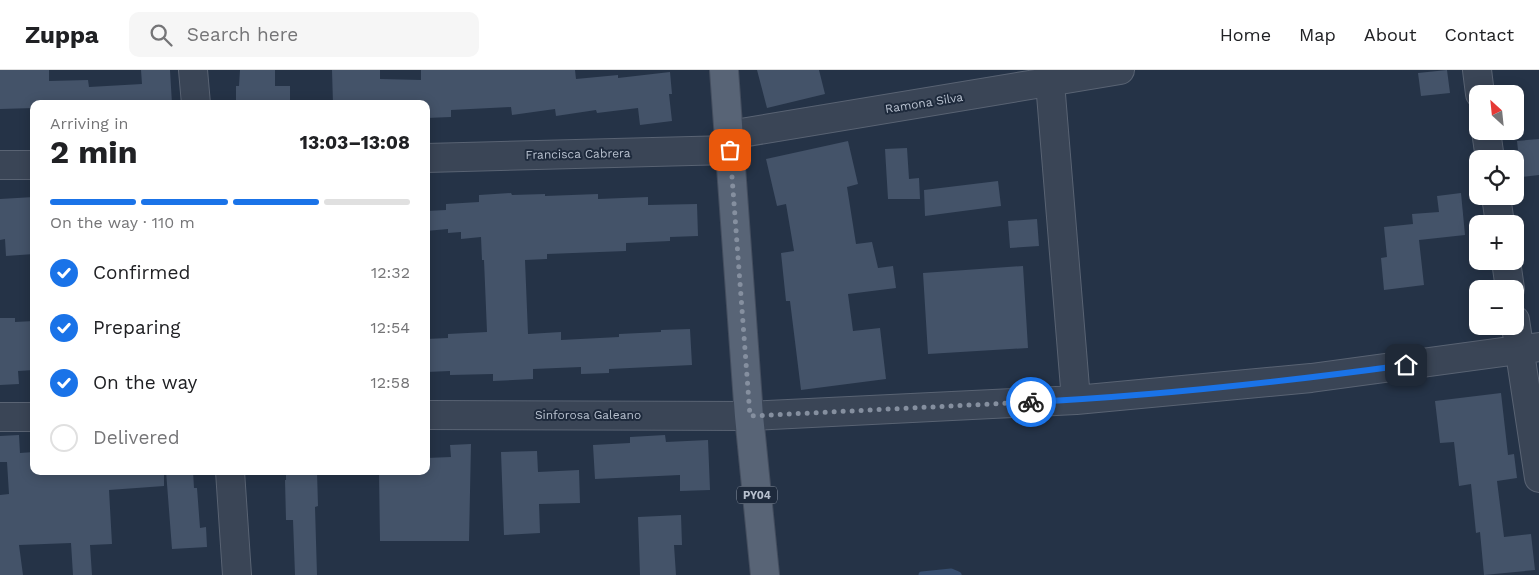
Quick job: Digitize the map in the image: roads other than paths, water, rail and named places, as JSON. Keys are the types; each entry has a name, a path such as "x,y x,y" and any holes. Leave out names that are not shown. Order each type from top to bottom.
{"main road":[{"name":"PY04","path":"724,70 750,416 765,575"}],"street":[{"path":"193,70 196,100"},
{"name":"Ramona Silva","path":"730,143 1049,76 1120,70"},
{"path":"1477,70 1479,85"},
{"path":"1049,76 1076,400"},
{"name":"Francisca Cabrera","path":"430,158 730,143"},
{"path":"0,165 30,165"},
{"path":"1522,335 1529,349 1539,478"},
{"name":"Sinforosa Galeano","path":"430,415 750,416 1076,400 1311,378 1529,349"},
{"path":"0,417 30,417"},
{"path":"230,475 237,575"}],"waterway":[{"path":"922,575 951,572 958,575"}]}
